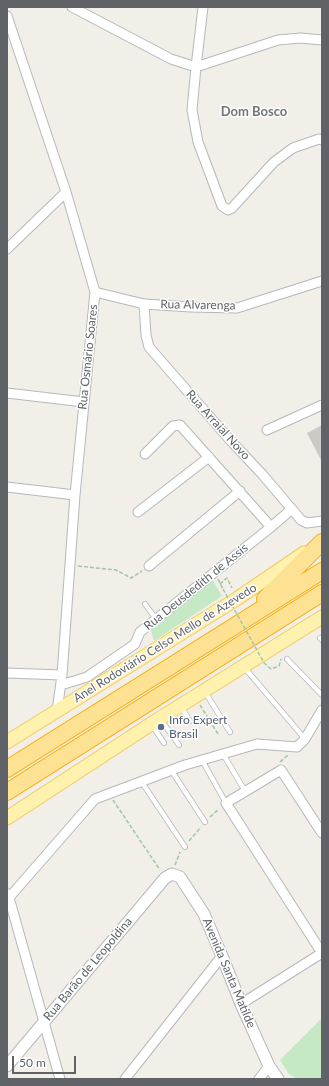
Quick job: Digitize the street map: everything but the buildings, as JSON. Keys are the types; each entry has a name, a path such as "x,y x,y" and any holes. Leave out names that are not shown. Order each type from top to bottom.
{"highway":[{"path":"244,620 322,541"},
{"name":"Anel Rodoviário Celso Mello de Azevedo","path":"7,769 322,571"},
{"path":"7,792 322,593"}],"main road":[{"name":"Anel Rodoviário Celso Mello de Azevedo","path":"7,742 238,598 322,541"},
{"path":"7,818 156,721 322,617"}],"street":[{"path":"72,7 171,58 196,67 278,40 301,38 322,40"},
{"path":"203,7 192,110 198,142 222,206 228,210 232,208 274,162 293,148 319,139 322,140"},
{"name":"Rua Osmário Soares","path":"7,16 66,192 95,292 75,495 62,675 57,711"},
{"path":"7,249 66,192"},
{"name":"Rua Alvarenga","path":"95,292 144,304 237,308 322,281"},
{"name":"Rua Arraial Novo","path":"144,304 146,335 149,347 301,520 307,523 322,521"},
{"path":"7,393 84,402"},
{"path":"266,430 322,404"},
{"path":"145,454 173,426 180,425 271,527"},
{"path":"138,512 209,458"},
{"path":"7,487 75,495"},
{"path":"149,566 240,492"},
{"name":"Rua Deusdedith de Assis","path":"61,685 86,676 135,644 140,632 292,509"},
{"path":"7,673 62,675"},
{"path":"60,1079 8,896 95,799 171,770 257,744 297,747 319,725 322,710"},
{"path":"241,1004 322,954 226,803 281,770 322,833"},
{"name":"Avenida Santa Matilde","path":"168,876 180,877 204,914 241,1004 269,1066 278,1079"},
{"name":"Rua Barão de Leopoldina","path":"7,1066 168,876"},
{"path":"125,1079 222,956"},
{"path":"258,1079 269,1066"}],"lane":[{"path":"146,604 156,620"},
{"path":"284,659 322,695"},
{"path":"244,666 306,739"},
{"path":"199,694 230,732"},
{"path":"180,706 190,721"},
{"path":"156,721 164,743"},
{"path":"156,721 179,745"},
{"path":"223,754 245,791"},
{"path":"202,760 226,803"},
{"path":"171,770 205,822"},
{"path":"141,781 185,846"}],"path":[{"path":"71,566 116,570 131,578 149,566"},
{"path":"238,598 227,578 220,584 264,663 271,669 279,666 284,659"},
{"path":"199,694 218,734"},
{"path":"281,770 278,764 297,747"},
{"path":"109,794 168,876 185,846 205,822 226,803"}],"green space":[{"path":"212,579 222,596 154,641 151,630"},
{"path":"322,1018 322,1079 297,1079 289,1074 280,1060"}],"place":[{"name":"Info Expert Brasil","path":"161,727"}],"district":[{"name":"Dom Bosco","path":"254,112"}]}
